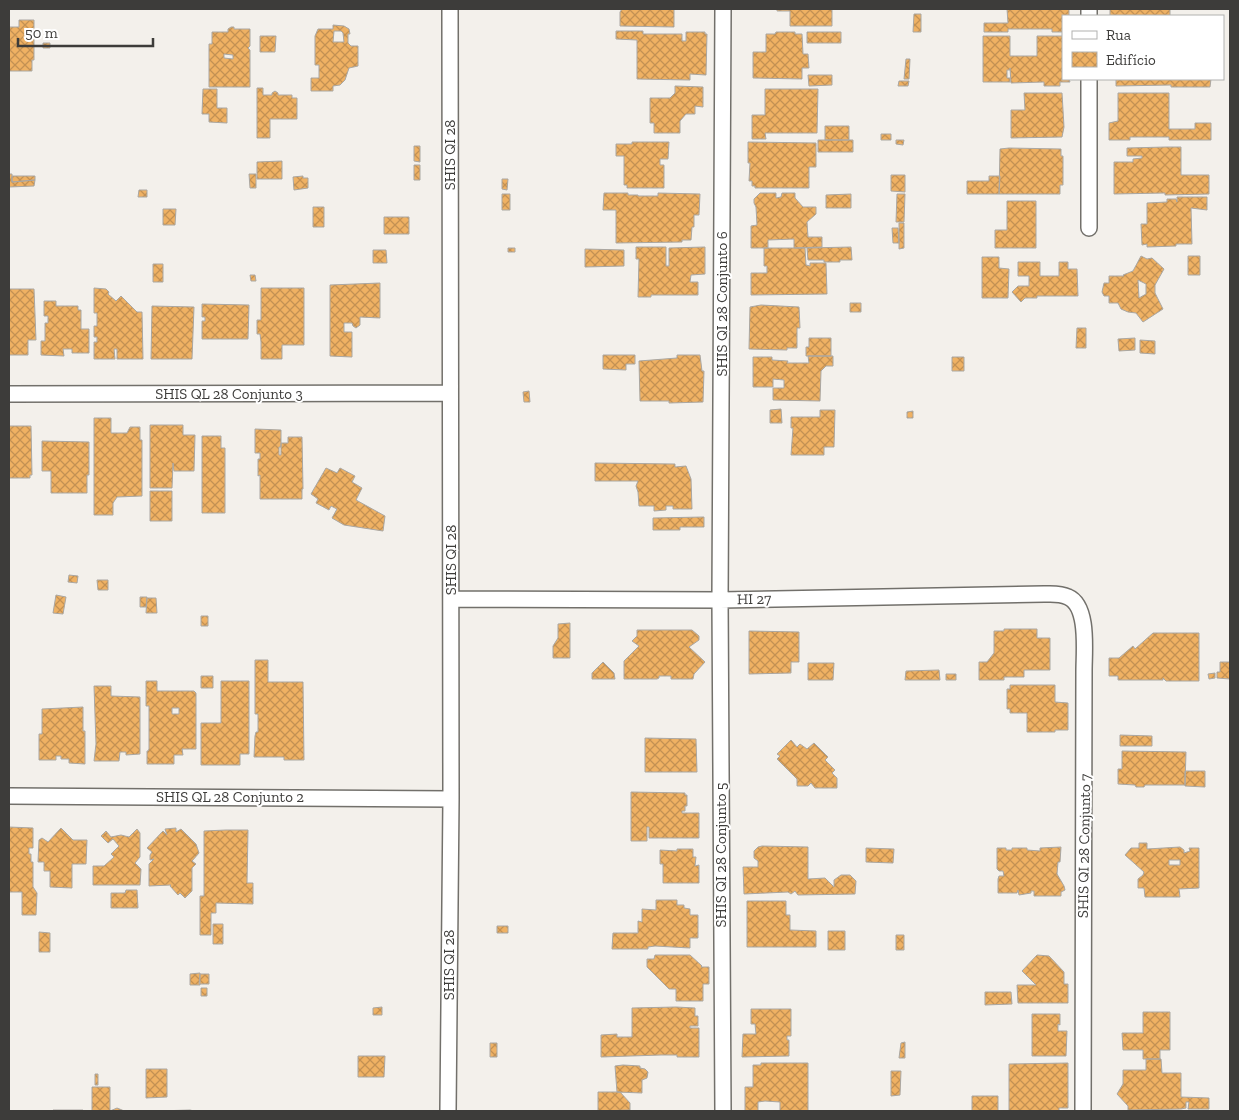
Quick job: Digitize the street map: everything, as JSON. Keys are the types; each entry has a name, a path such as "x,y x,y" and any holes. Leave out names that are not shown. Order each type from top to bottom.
{"street":[{"name":"SHIS QI 28","path":"448,1111 451,799 450,9"},
{"name":"SHIS QI 28 Conjunto 6","path":"720,600 723,9"},
{"path":"1089,80 1089,228"},
{"name":"SHIS QL 28 Conjunto 3","path":"9,394 450,393"},
{"name":"HI 27","path":"451,599 720,600 1057,594"},
{"name":"SHIS QI 28 Conjunto 7","path":"1057,594 1070,598 1077,605 1084,628 1083,1111"},
{"name":"SHIS QI 28 Conjunto 5","path":"720,600 722,1111"},
{"name":"SHIS QL 28 Conjunto 2","path":"9,796 451,799"}],"building":[{"path":"622,9 674,9 674,27 620,26 620,12"},
{"path":"777,9 832,9 832,26 790,26 790,11 777,11"},
{"path":"1007,9 1069,9 1069,15 1062,15 1062,32 1052,32 1052,29 1008,29 1008,32 984,32 984,23 1008,23"},
{"path":"1110,9 1170,9 1170,15 1110,15"},
{"path":"914,14 921,14 921,32 913,32"},
{"path":"19,20 34,20 34,60 32,60 32,71 9,71 9,27 19,27"},
{"path":"333,25 344,26 349,29 348,43 351,46 358,46 358,66 349,68 345,80 340,85 333,86 333,91 311,91 311,78 319,78 319,65 315,65 315,36 318,29 333,29","holes":["334,31 341,31 344,42 333,42"]},
{"path":"234,27 234,29 250,29 250,46 248,48 250,50 250,87 209,87 209,44 212,44 212,32 228,32 228,29","holes":["224,54 233,55 233,59 224,58"]},
{"path":"616,31 643,31 643,34 682,34 682,41 686,41 686,32 705,32 707,34 706,75 690,74 690,80 637,79 637,40 616,39"},
{"path":"776,32 802,34 803,54 808,54 809,68 802,68 802,79 753,78 753,52 766,52 766,34 775,34"},
{"path":"807,32 841,32 841,43 807,43"},
{"path":"260,36 276,36 275,52 260,52"},
{"path":"983,36 1010,36 1010,56 1037,56 1037,36 1062,36 1062,80 1069,80 1070,82 1060,82 1060,86 1044,86 1044,82 1011,83 1010,68 1010,70 1007,70 1007,78 1010,78 1010,82 983,82"},
{"path":"43,43 50,43 50,48 43,48"},
{"path":"906,59 910,59 909,79 904,79"},
{"path":"808,75 832,75 832,85 809,86"},
{"path":"1116,80 1211,80 1210,87 1171,87 1171,85 1116,86"},
{"path":"899,81 909,81 908,86 898,86"},
{"path":"675,86 703,87 703,107 695,106 695,114 686,114 680,121 680,133 654,133 654,123 650,123 650,98 670,98 675,93"},
{"path":"257,88 263,88 263,95 272,95 275,91 278,95 292,95 292,98 297,98 297,119 270,119 270,138 257,138"},
{"path":"203,89 217,89 217,108 227,108 227,123 209,122 209,114 202,114"},
{"path":"765,89 818,89 817,133 765,133 766,139 752,139 752,115 765,115"},
{"path":"1024,93 1062,93 1064,127 1062,137 1011,138 1011,110 1025,110"},
{"path":"1118,93 1169,93 1169,129 1195,129 1195,123 1211,123 1211,140 1169,140 1169,137 1130,137 1130,140 1109,140 1109,123 1118,121"},
{"path":"825,126 849,126 849,140 825,140"},
{"path":"881,134 891,134 891,140 881,140"},
{"path":"818,140 853,140 853,152 818,152"},
{"path":"896,140 904,140 903,145 896,144"},
{"path":"632,142 669,142 668,159 660,159 660,165 664,165 664,188 627,188 627,185 624,185 624,156 616,156 616,144 632,144"},
{"path":"748,142 816,143 816,167 809,167 809,188 755,188 755,186 752,186 752,181 749,181"},
{"path":"414,146 420,146 420,162 414,161"},
{"path":"1181,147 1181,175 1209,175 1209,194 1114,194 1114,162 1133,162 1133,159 1142,158 1142,156 1127,156 1127,148"},
{"path":"1000,149 1061,149 1061,156 1063,156 1063,185 1060,185 1060,194 999,194"},
{"path":"282,161 282,179 257,179 257,162"},
{"path":"414,165 420,165 420,180 414,180"},
{"path":"9,174 12,174 12,182 35,180 34,186 9,187"},
{"path":"249,174 256,174 256,188 250,188"},
{"path":"891,175 905,175 905,192 891,191"},
{"path":"12,176 35,176 35,180 12,182"},
{"path":"303,176 303,178 308,178 308,188 294,190 293,177"},
{"path":"989,176 1000,176 999,194 967,194 967,181 989,181"},
{"path":"502,179 508,179 507,190 502,189"},
{"path":"139,190 147,190 147,197 138,197"},
{"path":"604,193 628,193 628,195 638,196 658,196 658,193 700,194 699,215 694,215 691,240 682,240 682,242 616,243 616,210 603,210"},
{"path":"760,193 776,193 776,198 781,197 782,193 795,193 795,198 803,207 816,207 816,214 807,222 808,237 822,237 822,247 794,248 794,239 768,240 768,248 751,248 751,226 757,225 754,199"},
{"path":"502,194 510,194 510,210 502,210"},
{"path":"851,194 851,208 826,208 826,195"},
{"path":"897,194 905,194 904,222 896,222"},
{"path":"1177,197 1207,197 1207,210 1191,208 1192,244 1147,247 1147,244 1142,245 1141,224 1147,224 1147,203 1167,202 1167,199 1176,199 1177,202"},
{"path":"1007,201 1036,201 1036,248 995,248 995,230 1007,230"},
{"path":"313,207 324,207 324,227 313,227"},
{"path":"163,209 176,209 175,225 163,225"},
{"path":"384,217 409,217 409,234 384,234"},
{"path":"899,223 904,223 904,248 899,249"},
{"path":"892,228 898,228 899,243 893,243"},
{"path":"636,247 666,247 666,266 669,266 669,248 705,247 705,274 691,275 690,282 698,282 698,295 651,295 651,297 638,297 639,259 636,259"},
{"path":"851,247 852,260 824,262 824,260 808,260 807,248"},
{"path":"508,248 515,248 515,252 508,252"},
{"path":"764,248 805,248 806,265 810,266 810,263 826,263 827,294 751,295 751,273 767,273 767,266 764,266"},
{"path":"585,249 624,250 624,266 585,267"},
{"path":"373,250 386,250 387,263 373,263"},
{"path":"1141,256 1147,259 1152,258 1164,269 1155,285 1155,293 1163,309 1143,322 1136,313 1121,309 1118,303 1109,303 1109,296 1104,296 1102,292 1104,283 1109,283 1109,276 1124,276 1133,271","holes":["1138,280 1146,284 1146,294 1139,298"]},
{"path":"1188,256 1200,256 1200,275 1188,275"},
{"path":"982,257 999,257 999,268 1009,269 1008,298 982,298"},
{"path":"1018,262 1040,262 1040,276 1059,276 1059,262 1068,262 1068,269 1077,269 1078,296 1037,296 1037,298 1025,298 1021,302 1012,292 1018,286 1029,286 1029,276 1018,276"},
{"path":"153,264 163,264 163,282 153,282"},
{"path":"250,275 255,275 256,281 251,281"},
{"path":"380,283 380,318 360,317 360,325 356,328 352,323 344,323 344,332 352,332 352,357 330,356 330,285"},
{"path":"94,288 106,289 109,292 108,294 116,301 121,296 137,312 142,312 143,359 117,359 117,349 114,349 115,359 94,359 94,342 97,342 97,337 94,337 94,326 97,326 97,313 94,313"},
{"path":"261,288 304,288 304,345 282,345 282,359 261,359 261,342 260,334 257,334 257,320 261,320"},
{"path":"9,289 34,289 36,340 28,340 28,355 9,355"},
{"path":"44,301 56,301 56,306 78,306 78,310 81,310 81,329 89,329 89,353 72,353 72,349 63,349 64,356 41,355 41,341 45,341 45,323 48,323 48,316 44,316"},
{"path":"850,303 861,303 861,312 850,312"},
{"path":"202,304 249,305 248,339 202,339 202,321 205,321 205,317 202,317"},
{"path":"761,305 799,307 800,328 797,328 797,348 787,348 787,350 749,349 750,307"},
{"path":"152,306 194,307 192,359 151,359"},
{"path":"1077,328 1086,328 1086,348 1076,348"},
{"path":"809,338 831,338 831,356 806,356"},
{"path":"1135,338 1135,350 1119,351 1118,339"},
{"path":"1140,340 1155,341 1155,354 1140,353"},
{"path":"603,355 635,355 635,364 626,364 626,370 603,369"},
{"path":"677,355 700,355 702,371 704,371 703,402 669,403 669,401 640,401 639,361 677,358"},
{"path":"808,356 833,356 833,366 826,366 821,371 820,401 773,400 773,388 784,388 784,380 773,379 773,387 753,387 753,357 772,357 772,360 788,361 787,363 809,363"},
{"path":"952,357 964,357 964,371 952,371"},
{"path":"529,391 530,402 524,402 523,392"},
{"path":"781,409 782,423 770,423 770,410"},
{"path":"820,410 835,410 834,447 824,447 824,455 791,455 793,428 791,428 791,417 820,417"},
{"path":"913,411 913,418 907,418 907,412"},
{"path":"94,418 111,418 111,433 127,433 130,427 140,427 140,440 142,440 142,496 117,497 113,503 113,515 94,515"},
{"path":"150,425 183,425 183,435 195,435 194,471 174,471 173,463 172,488 150,488"},
{"path":"9,426 31,426 32,475 30,475 30,478 9,478"},
{"path":"255,429 281,430 281,443 288,443 288,437 302,437 302,499 260,499 258,459 260,459 260,453 255,453","holes":["279,447 281,447 281,455 279,455"]},
{"path":"202,436 221,436 221,448 225,448 225,513 202,513"},
{"path":"42,441 89,442 87,493 51,493 51,471 42,471"},
{"path":"595,463 675,464 675,467 686,466 691,479 692,509 673,509 673,506 666,506 666,510 654,511 654,506 639,506 636,486 638,481 595,481"},
{"path":"326,468 337,473 340,468 355,476 352,482 362,488 356,500 385,516 383,531 344,525 332,518 337,509 331,506 329,510 316,503 318,499 311,494"},
{"path":"150,491 172,491 172,521 150,521"},
{"path":"704,517 704,527 680,527 680,530 653,530 653,518"},
{"path":"69,575 78,576 77,583 68,582"},
{"path":"97,580 108,580 108,590 98,590"},
{"path":"56,595 66,597 63,614 53,613"},
{"path":"140,597 147,597 146,607 140,607"},
{"path":"147,598 156,598 157,613 146,613"},
{"path":"201,616 208,616 208,626 201,626"},
{"path":"570,623 570,658 553,658 553,646 558,638 558,624"},
{"path":"1004,629 1037,629 1037,638 1050,638 1050,670 1024,670 1024,677 1004,677 1004,680 979,680 979,662 987,662 994,653 994,631 1004,631"},
{"path":"637,630 692,630 699,636 699,640 689,647 705,662 694,674 693,679 671,679 671,676 659,676 657,679 624,679 624,661 639,646 632,641 637,636"},
{"path":"749,631 799,632 799,662 791,662 791,673 749,674"},
{"path":"1153,633 1199,633 1199,681 1166,681 1163,678 1163,680 1118,680 1118,676 1109,676 1109,658 1119,658 1133,646 1135,649"},
{"path":"255,660 268,660 268,682 303,682 304,760 284,760 284,757 254,757 255,736 256,732 258,732 258,714 255,714"},
{"path":"603,662 614,673 615,679 592,679 592,673"},
{"path":"1220,662 1230,662 1230,679 1217,678 1217,672 1220,672"},
{"path":"808,663 834,663 833,680 808,680"},
{"path":"939,670 940,680 905,680 906,671"},
{"path":"1215,673 1215,678 1209,679 1208,674"},
{"path":"946,674 956,674 956,680 946,680"},
{"path":"201,676 213,676 213,688 201,688"},
{"path":"146,681 157,681 157,691 194,691 196,693 196,749 182,749 183,755 174,755 174,764 147,764 149,706 146,706","holes":["172,708 179,708 179,714 172,714"]},
{"path":"221,681 249,681 249,754 240,754 240,765 201,765 201,723 221,723"},
{"path":"1010,685 1055,685 1055,702 1068,703 1068,730 1027,732 1027,713 1010,713 1010,709 1007,709 1007,689 1010,689"},
{"path":"94,686 111,686 111,696 140,697 140,754 126,755 126,752 120,752 119,761 94,761 96,744"},
{"path":"83,707 85,764 69,763 69,759 61,759 61,756 56,756 56,760 39,760 39,734 42,734 42,709"},
{"path":"1120,735 1152,736 1152,746 1120,746"},
{"path":"645,738 696,739 697,772 645,772"},
{"path":"791,740 797,747 800,744 807,749 814,743 828,757 825,760 835,770 832,773 837,778 837,788 815,788 811,783 808,786 797,786 797,779 777,759 780,756 777,754"},
{"path":"1122,751 1186,752 1185,785 1145,785 1144,787 1136,787 1135,785 1118,784 1118,769 1122,769"},
{"path":"1185,771 1205,771 1205,787 1185,786"},
{"path":"631,792 685,793 687,795 687,806 685,806 685,811 682,811 682,813 699,813 699,838 649,838 649,827 647,827 647,841 631,841"},
{"path":"9,827 33,828 33,848 29,848 29,854 31,854 31,862 33,862 33,887 37,893 36,915 22,915 22,892 9,892"},
{"path":"61,828 73,840 87,840 86,864 72,864 72,888 50,887 50,871 44,871 44,862 38,862 39,840 42,838 48,842"},
{"path":"176,828 176,832 181,829 196,844 199,853 192,861 196,864 192,868 192,891 185,898 180,893 178,895 171,885 149,886 149,864 154,859 150,860 152,852 147,848 163,831 167,835 165,829"},
{"path":"137,829 140,833 140,857 135,863 141,869 140,885 93,885 93,866 104,866 114,857 111,854 119,846 113,839 108,843 101,836 106,831 111,837 121,835 129,837"},
{"path":"248,830 247,883 253,883 253,904 216,903 216,913 211,913 211,935 200,935 200,896 204,896 204,831"},
{"path":"1139,843 1147,843 1147,849 1180,847 1184,850 1184,853 1190,851 1189,848 1199,848 1199,888 1179,889 1180,897 1145,897 1144,888 1138,888 1138,879 1144,872 1125,855 1131,848 1139,848","holes":["1169,860 1180,860 1180,865 1169,865"]},
{"path":"762,846 808,847 808,879 825,878 834,887 834,880 841,875 850,875 856,881 855,894 798,895 795,891 791,894 788,892 744,894 743,867 758,867 758,861 754,858 754,851"},
{"path":"1061,847 1057,874 1065,890 1061,892 1061,896 1034,896 1034,891 1019,895 1018,890 1017,893 998,893 999,876 1004,876 1003,871 997,869 997,848 1012,850 1012,848 1027,848 1027,850 1040,851 1040,848"},
{"path":"866,848 894,849 893,863 866,862"},
{"path":"677,849 693,849 693,857 696,857 695,866 699,865 699,883 663,883 663,864 660,864 660,850 677,851"},
{"path":"126,890 137,890 138,908 111,908 111,893 125,893"},
{"path":"656,900 677,900 677,905 684,905 684,908 690,909 690,915 698,915 698,938 690,938 690,948 655,946 648,947 648,949 612,949 613,933 638,933 638,921 642,922 642,909 656,910"},
{"path":"747,901 786,901 786,915 790,915 790,930 816,931 816,947 747,947"},
{"path":"213,924 223,924 223,944 213,944"},
{"path":"497,926 508,926 508,933 497,933"},
{"path":"828,931 845,931 845,950 828,950"},
{"path":"39,932 50,933 50,952 39,952"},
{"path":"896,935 904,935 904,950 896,950"},
{"path":"655,955 690,955 701,967 709,967 709,984 703,984 703,1001 676,1001 676,989 669,989 647,967 647,959 654,959"},
{"path":"1037,955 1049,956 1064,972 1064,984 1068,984 1068,1003 1018,1003 1017,985 1036,985 1022,971"},
{"path":"200,973 200,985 190,985 190,974"},
{"path":"200,974 209,974 209,984 199,984"},
{"path":"201,988 207,988 207,996 201,996"},
{"path":"985,992 1011,992 1012,1004 985,1005"},
{"path":"382,1007 382,1015 373,1015 373,1008"},
{"path":"632,1008 695,1008 695,1016 698,1016 698,1026 690,1026 690,1028 699,1028 699,1057 661,1055 601,1057 601,1035 617,1034 617,1037 632,1037"},
{"path":"751,1009 791,1009 791,1036 787,1036 787,1040 789,1040 789,1056 742,1057 743,1034 756,1034 755,1024 751,1024"},
{"path":"1143,1012 1170,1012 1170,1050 1160,1050 1160,1059 1143,1059 1143,1050 1123,1050 1122,1033 1143,1033"},
{"path":"1032,1014 1060,1014 1058,1031 1067,1031 1066,1056 1032,1056"},
{"path":"905,1042 905,1058 899,1058 901,1043"},
{"path":"490,1043 497,1043 497,1057 490,1057"},
{"path":"358,1056 385,1056 384,1077 358,1077"},
{"path":"1146,1059 1161,1059 1162,1073 1181,1073 1181,1097 1209,1098 1209,1109 1188,1109 1189,1102 1186,1102 1186,1108 1181,1109 1128,1110 1128,1106 1117,1094 1123,1084 1123,1070 1146,1070"},
{"path":"761,1063 808,1063 808,1111 780,1111 780,1102 765,1101 758,1102 758,1111 745,1111 745,1087 753,1087 753,1065 761,1065"},
{"path":"1068,1063 1068,1108 1059,1108 1059,1111 1009,1111 1009,1064"},
{"path":"615,1066 640,1066 640,1068 648,1072 647,1078 642,1080 642,1093 617,1092"},
{"path":"146,1069 167,1069 167,1097 146,1098"},
{"path":"891,1071 901,1071 900,1095 891,1096"},
{"path":"95,1074 98,1074 98,1085 95,1085"},
{"path":"92,1087 110,1087 110,1111 92,1111"},
{"path":"598,1092 620,1092 630,1103 630,1110 598,1111"},
{"path":"972,1096 998,1096 998,1111 972,1111"},
{"path":"117,1108 124,1111 110,1111"},
{"path":"83,1110 83,1111 53,1111"},
{"path":"190,1110 194,1111 158,1111"}]}
